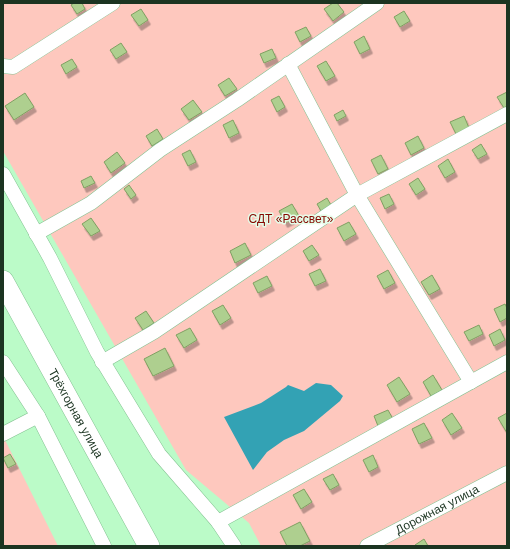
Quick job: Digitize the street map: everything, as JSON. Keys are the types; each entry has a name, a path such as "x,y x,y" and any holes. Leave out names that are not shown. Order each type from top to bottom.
{"highway":[{"name":"Трёхгорная улица","path":"3,281 149,546"}],"street":[{"path":"3,66 13,67 113,3"},
{"path":"36,234 91,203 160,150 237,100 377,3"},
{"path":"288,64 357,195 471,382"},
{"path":"102,362 154,332 357,195 507,114"},
{"path":"3,174 50,258 102,362 159,454 218,522 234,546"},
{"path":"3,362 38,416 104,546"},
{"path":"218,522 507,362"},
{"path":"3,434 38,416"},
{"name":"Дорожная улица","path":"367,546 507,473"}],"green space":[{"name":"СДТ «Рассвет»","path":"3,3 507,3 507,546 261,546 249,523 186,470 3,151"},
{"path":"3,436 58,546 3,546"}],"water":[{"path":"316,383 331,385 343,396 340,401 304,431 284,440 267,452 253,470 224,417 261,403 288,385 304,391"}],"building":[{"path":"74,3 82,3 85,9 77,14 71,5"},
{"path":"333,3 337,3 344,12 333,21 324,9"},
{"path":"141,9 148,20 139,26 131,15"},
{"path":"404,11 410,21 400,27 394,17"},
{"path":"306,27 311,36 300,42 295,32"},
{"path":"364,36 370,49 360,54 354,42"},
{"path":"121,43 127,52 116,59 110,50"},
{"path":"272,49 276,58 264,63 260,54"},
{"path":"72,59 77,67 66,74 61,65"},
{"path":"326,61 335,76 326,81 317,66"},
{"path":"229,78 237,89 225,96 218,85"},
{"path":"507,92 507,106 504,108 497,97"},
{"path":"25,93 34,107 14,120 5,106"},
{"path":"279,96 285,107 277,112 271,100"},
{"path":"193,100 202,112 189,120 181,109"},
{"path":"343,110 346,116 337,121 334,115"},
{"path":"464,116 469,128 456,134 450,122"},
{"path":"233,120 239,133 229,138 223,125"},
{"path":"157,129 163,139 152,146 146,136"},
{"path":"418,136 424,148 411,155 405,143"},
{"path":"481,144 487,154 478,159 472,150"},
{"path":"190,150 196,162 188,166 182,154"},
{"path":"117,152 125,163 111,173 104,162"},
{"path":"381,155 388,169 378,174 371,160"},
{"path":"448,159 455,172 445,178 438,166"},
{"path":"91,176 95,183 84,188 81,181"},
{"path":"418,178 425,189 416,195 409,184"},
{"path":"129,185 136,195 131,199 124,189"},
{"path":"389,194 394,204 385,209 380,198"},
{"path":"327,198 331,205 321,211 317,204"},
{"path":"292,204 299,216 285,223 279,211"},
{"path":"91,218 100,231 91,236 82,224"},
{"path":"349,222 356,234 344,241 337,228"},
{"path":"245,243 251,255 235,263 230,251"},
{"path":"312,245 319,255 309,261 303,251"},
{"path":"320,269 326,281 315,286 309,274"},
{"path":"388,270 395,283 384,289 377,276"},
{"path":"432,275 440,289 429,295 421,282"},
{"path":"267,276 272,286 258,293 253,283"},
{"path":"505,304 507,308 507,318 500,322 494,309"},
{"path":"223,305 231,318 220,325 212,311"},
{"path":"146,311 154,323 143,330 135,318"},
{"path":"479,325 483,334 469,341 464,332"},
{"path":"190,328 197,340 184,348 176,335"},
{"path":"500,329 505,340 494,346 489,335"},
{"path":"165,348 174,366 153,376 144,359"},
{"path":"433,375 442,390 431,396 423,382"},
{"path":"399,377 410,394 397,402 387,385"},
{"path":"388,410 393,419 378,426 374,416"},
{"path":"452,413 462,428 451,435 442,420"},
{"path":"507,413 507,433 498,418"},
{"path":"424,423 432,438 419,444 412,429"},
{"path":"10,454 16,464 8,468 3,458"},
{"path":"373,455 378,467 369,472 363,460"},
{"path":"333,474 339,485 330,490 323,479"},
{"path":"304,489 312,502 301,509 293,495"},
{"path":"300,522 310,541 300,546 287,546 280,532"},
{"path":"424,539 428,546 415,545"}]}
